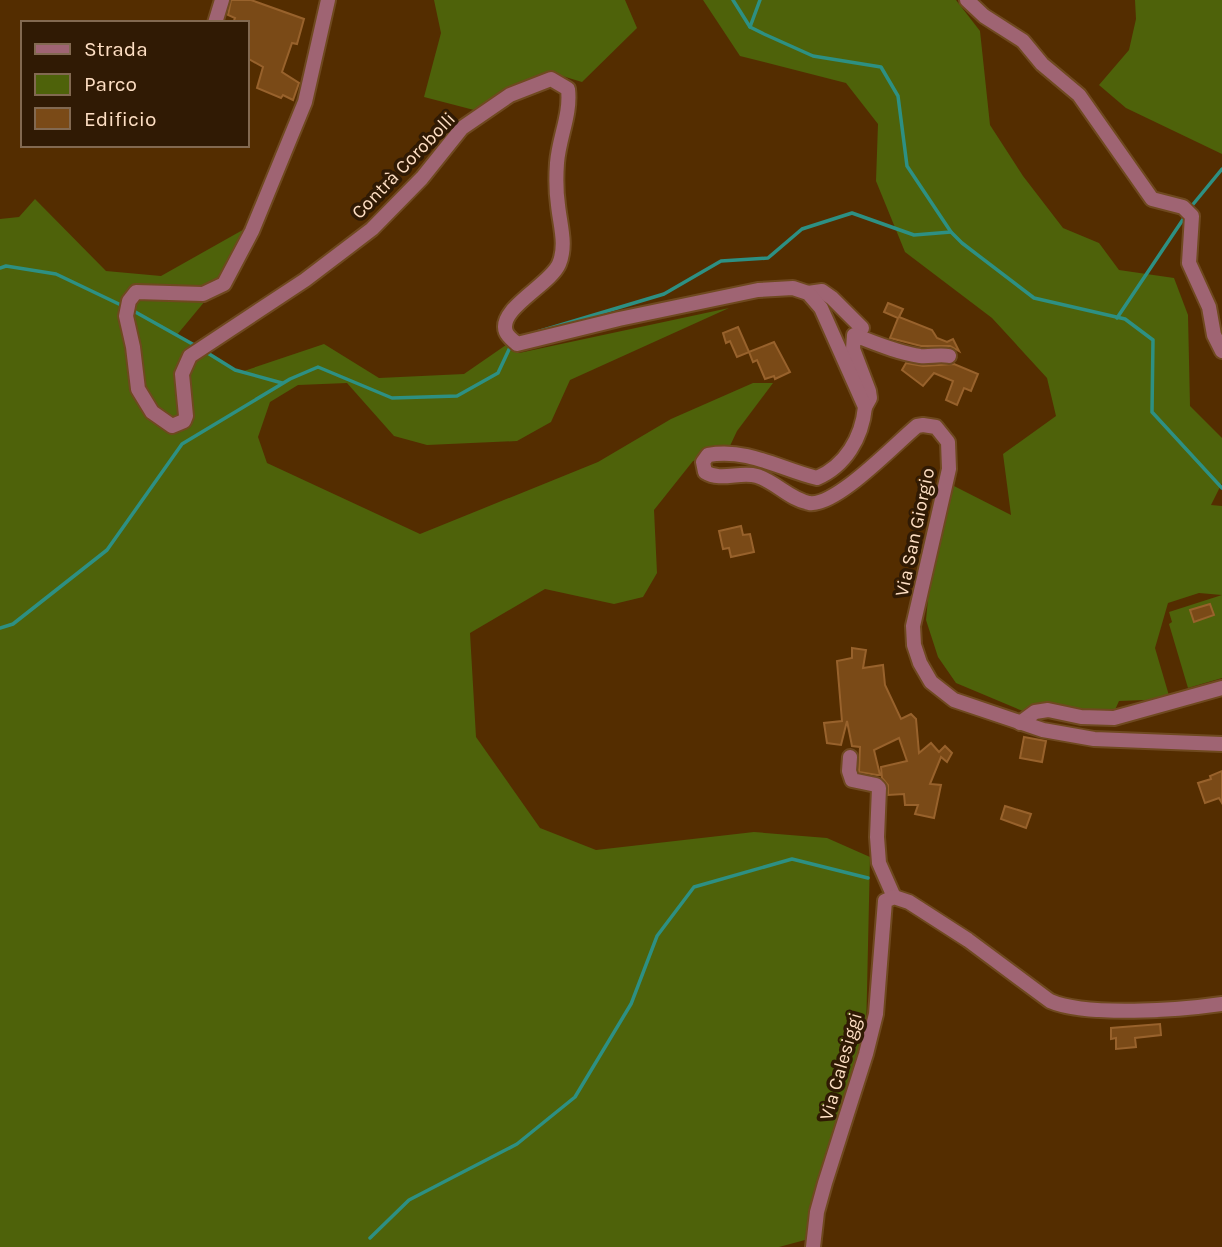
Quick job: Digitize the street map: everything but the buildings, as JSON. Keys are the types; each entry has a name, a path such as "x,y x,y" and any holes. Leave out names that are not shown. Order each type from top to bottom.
{"street":[{"path":"216,21 222,0"},
{"name":"Contrà Corobolli","path":"328,0 305,102 253,231 224,284 203,295 136,292 127,308 138,389 152,412 172,426 184,421 186,416 182,374 190,356 313,274 372,229 422,178 462,128 510,95 551,79 568,89 570,103 557,161 556,193 564,246 559,265 543,284 512,309 505,323 512,339 758,290 793,288 808,293 822,291 862,328"},
{"path":"967,0 984,16 1023,41 1041,64 1079,95 1152,199 1189,212 1189,263 1209,307 1214,335 1222,351"},
{"path":"808,293 821,308 865,407"},
{"path":"865,407 870,398 869,391 853,349 854,335 878,345 922,356 948,356"},
{"name":"Via San Giorgio","path":"865,407 856,442 830,472 817,478 758,458 723,453 708,455 703,462 705,472 713,477 751,474 771,481 791,497 811,503 825,501 850,485 917,426 936,427 948,442 949,470 913,626 914,645 931,682 954,700 1020,723 1094,739 1222,744"},
{"path":"1020,723 1035,712 1048,710 1081,717 1114,718 1222,688"},
{"path":"850,757 849,771 852,780 879,788 877,837 880,863 894,897 909,902 968,940 1050,1001 1077,1009 1175,1008 1222,1003"},
{"name":"Via Calesiggi","path":"813,1247 817,1212 876,1014 886,901 894,897"}],"green space":[{"path":"434,0 625,0 637,28 582,82 552,73 474,110 424,97 441,33"},
{"path":"703,0 956,0 980,31 990,125 1023,176 1063,228 1099,243 1119,270 1174,278 1188,315 1190,406 1222,438 1222,483 1211,505 1222,506 1222,595 1199,593 1168,603 1155,648 1170,699 1119,701 1114,712 1032,715 956,683 938,657 926,620 930,577 954,486 1011,515 1003,454 1056,416 1047,378 992,318 905,252 876,181 878,124 846,83 740,56"},
{"path":"1135,0 1222,0 1222,154 1126,108 1099,85 1129,50 1136,19"},
{"path":"35,199 106,271 161,276 248,227 225,277 176,336 241,372 324,344 379,378 464,374 506,345 519,353 729,308 570,380 551,422 517,441 427,445 394,436 347,383 298,385 270,402 258,437 267,463 420,534 598,462 671,419 753,383 773,383 737,431 729,448 693,461 654,510 657,573 643,597 614,604 545,589 470,633 476,737 540,828 596,850 754,832 827,838 870,857 866,1035 805,1240 779,1247 0,1247 0,219 19,217"},
{"path":"1222,595 1222,678 1188,688 1169,624 1172,622 1169,612"}],"waterway":[{"path":"733,0 750,27 764,34 813,56 881,67 898,96 907,166 951,232 1034,298 1125,319 1153,340 1152,412 1222,488"},
{"path":"750,27 760,0"},
{"path":"1190,208 1222,169"},
{"path":"537,332 664,294 721,261 768,258 802,229 852,213 914,235 951,232"},
{"path":"1117,318 1186,215"},
{"path":"0,268 6,266 56,274 123,306"},
{"path":"130,309 196,346"},
{"path":"0,628 13,624 107,550 182,444 290,379 318,367 392,398 457,396 498,373 512,343"},
{"path":"206,352 235,370 282,383"},
{"path":"370,1238 409,1200 517,1144 575,1097 631,1004 657,936 694,887 792,859 868,878"}]}
